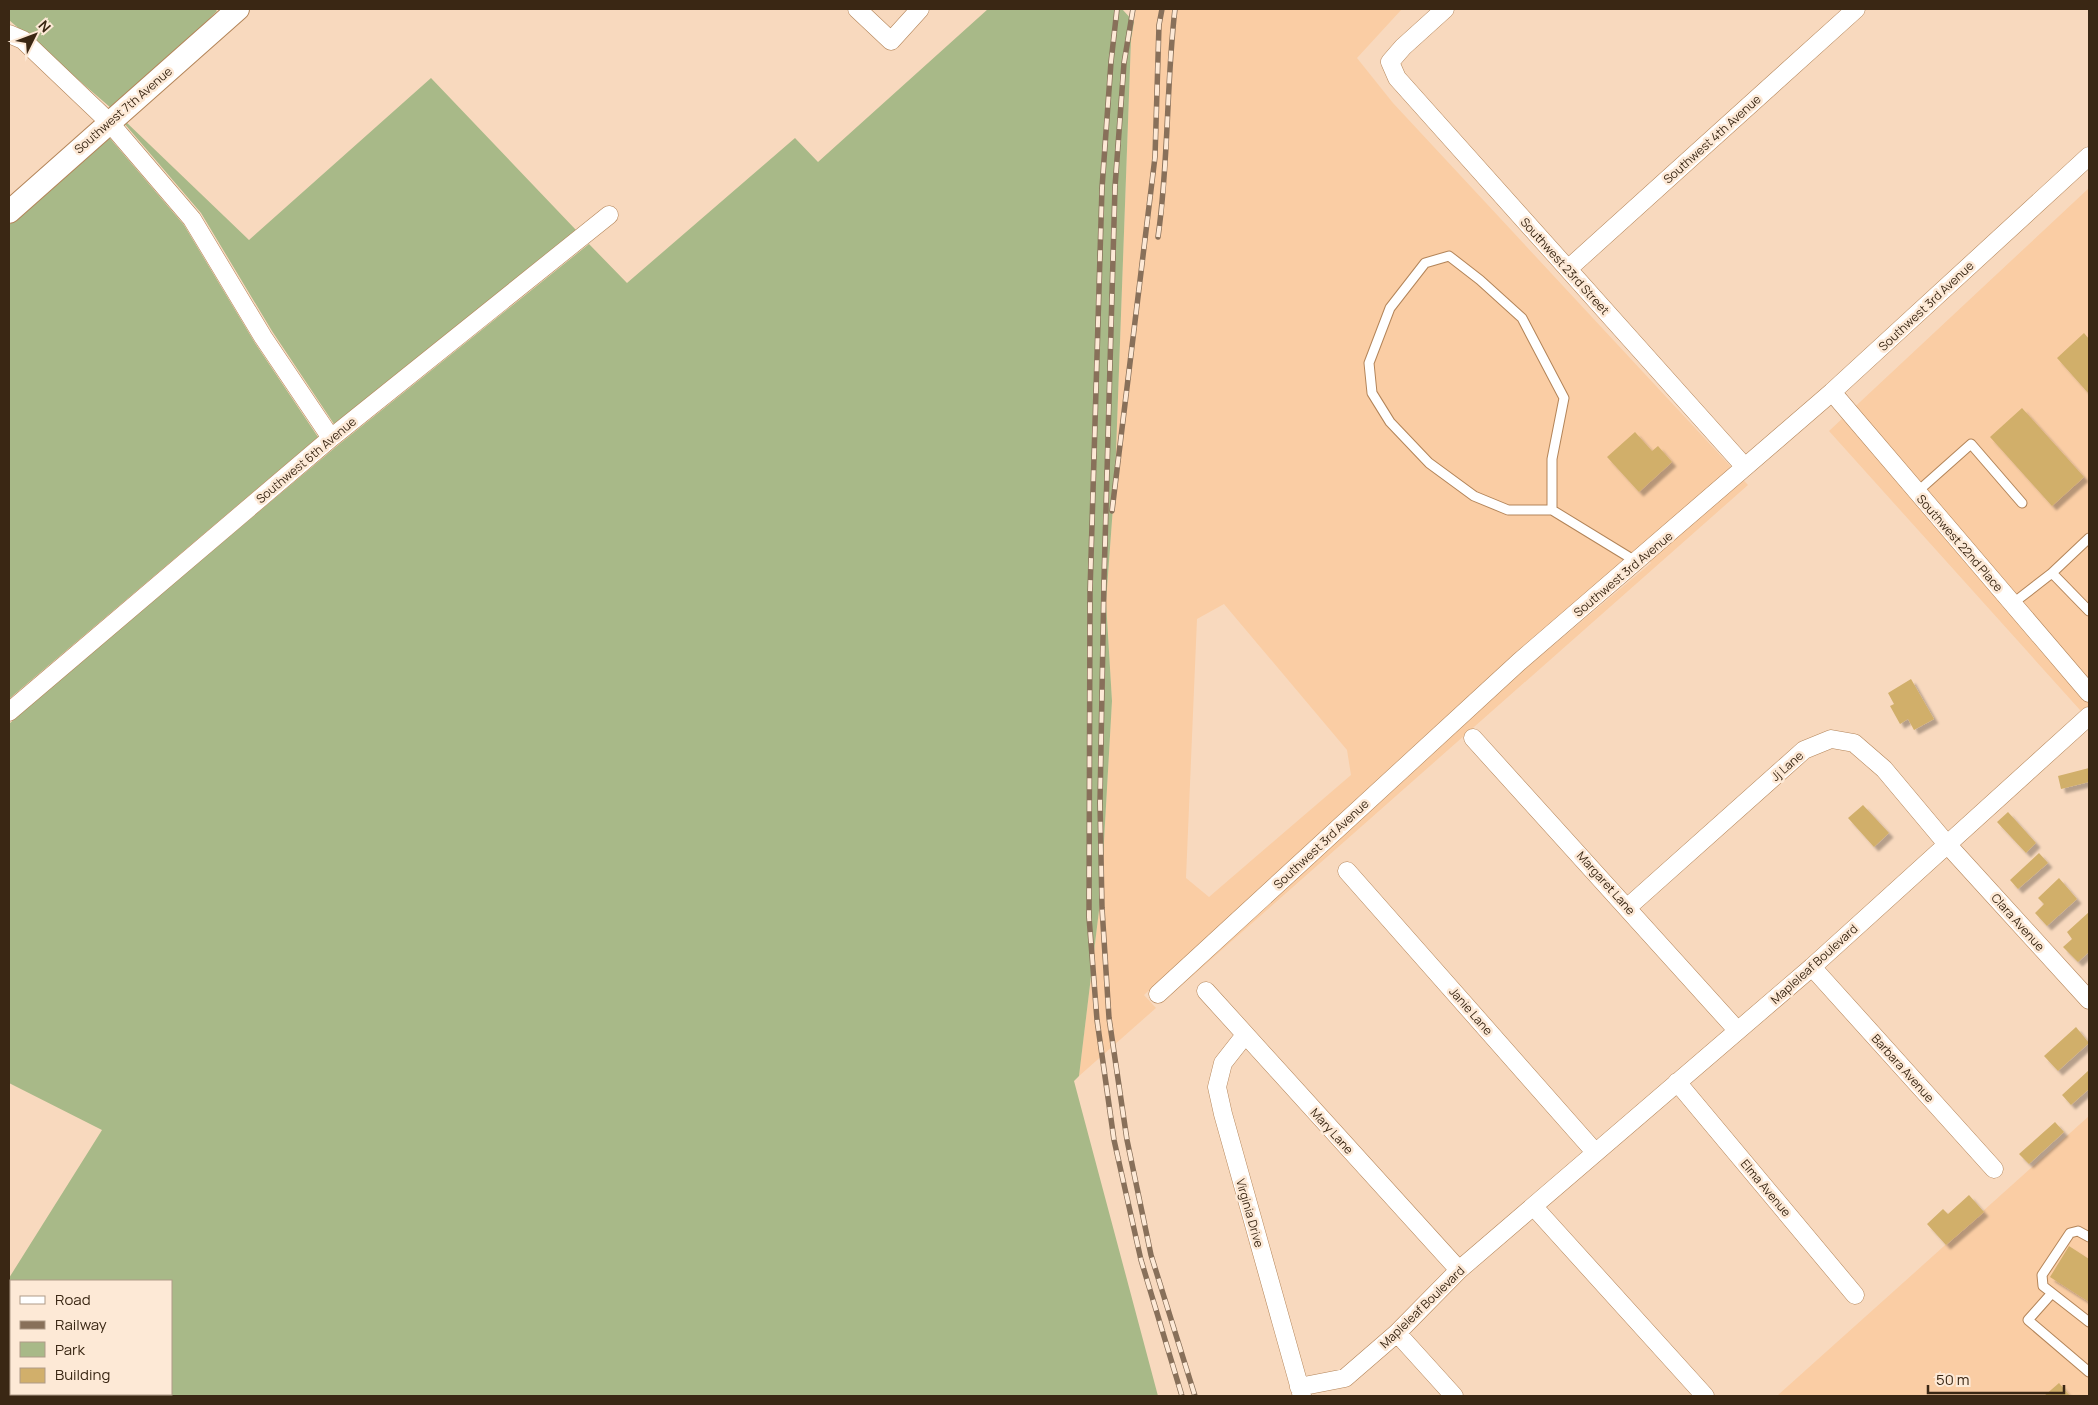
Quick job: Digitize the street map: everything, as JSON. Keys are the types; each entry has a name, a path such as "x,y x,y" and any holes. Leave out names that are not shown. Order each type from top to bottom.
{"street":[{"name":"Southwest 7th Avenue","path":"9,212 238,9"},
{"path":"857,9 891,41 920,9"},
{"name":"Southwest 23rd Street","path":"1445,9 1403,46 1390,62 1397,78 1745,467"},
{"name":"Southwest 4th Avenue","path":"1568,269 1856,9"},
{"path":"9,34 23,40 109,122 192,219 263,337 331,438"},
{"name":"Southwest 3rd Avenue","path":"1158,994 1519,662 1832,392 2089,156"},
{"name":"Southwest 6th Avenue","path":"9,712 331,438 609,215"},
{"name":"Southwest 22nd Place","path":"1832,392 2089,693"},
{"name":"Mapleleaf Boulevard","path":"1301,1391 1344,1378 1397,1333 1460,1270 1812,967 1946,843 2089,716"},
{"name":"Margaret Lane","path":"1473,738 1628,907 1737,1030"},
{"name":"Jj Lane","path":"1628,907 1804,750 1831,739 1854,743 1884,769 1946,843"},
{"name":"Clara Avenue","path":"1946,843 2089,1000"},
{"name":"Janie Lane","path":"1347,871 1595,1152"},
{"name":"Barbara Avenue","path":"1812,967 1994,1169"},
{"name":"Mary Lane","path":"1206,991 1460,1270"},
{"name":"Virginia Drive","path":"1245,1035 1224,1063 1217,1087 1301,1391"},
{"name":"Elma Avenue","path":"1677,1082 1854,1295"},
{"path":"1534,1207 1705,1396"},
{"path":"1397,1333 1454,1396"}],"lane":[{"path":"1552,510 1552,460 1564,398 1522,318 1480,280 1448,256 1424,263 1390,308 1370,363 1372,394 1390,422 1429,463 1474,496 1508,510 1552,510 1637,562"},
{"path":"1917,492 1971,444 2022,503"},
{"path":"2012,604 2052,573 2089,538"},
{"path":"2052,573 2089,611"},
{"path":"2089,1236 2078,1231 2070,1232 2042,1275 2043,1286 2089,1322"},
{"path":"2052,1293 2028,1320 2089,1372"}],"shaded area":[{"path":"1136,9 1402,9 1357,58 1393,103 1748,485 1157,1007 1525,669 1651,563 1639,548 1513,655 1144,995 1156,1008 1079,1076 1101,894 1112,701 1106,602 1115,480 1131,40","holes":["1224,604 1347,750 1351,775 1209,897 1186,878 1197,619"]},
{"path":"2089,188 2089,720 1829,431"},
{"path":"2089,1116 2089,1396 1777,1396"}],"green space":[{"path":"9,9 215,9 217,11 192,37 111,108 9,20"},
{"path":"988,9 1122,9 1134,22 1131,40 1115,480 1106,602 1112,701 1101,894 1079,1076 1074,1081 1158,1396 9,1396 9,1278 102,1130 9,1083 9,724 55,683 337,446 589,244 627,283 795,138 818,162"},
{"path":"431,78 576,230 334,424 272,331 201,213 123,122 125,121 249,240"},
{"path":"108,136 184,225 255,343 318,437 9,699 9,225"}],"building":[{"path":"2084,333 2089,339 2089,394 2057,358"},
{"path":"2022,408 2084,477 2052,506 1990,437"},
{"path":"1635,432 1652,451 1658,446 1672,462 1639,492 1607,457"},
{"path":"1911,679 1934,719 1914,730 1908,719 1900,724 1890,706 1894,704 1888,693"},
{"path":"2089,768 2089,782 2061,789 2058,776"},
{"path":"1863,805 1889,833 1874,847 1848,818"},
{"path":"2008,812 2036,843 2026,853 1997,822"},
{"path":"2039,853 2048,863 2018,889 2010,880"},
{"path":"2059,878 2077,899 2047,926 2035,913 2044,904 2038,898"},
{"path":"2089,912 2089,952 2078,962 2063,947 2072,939 2067,932"},
{"path":"2076,1027 2089,1043 2058,1071 2044,1056"},
{"path":"2089,1070 2089,1089 2071,1105 2062,1095"},
{"path":"2055,1122 2064,1132 2029,1164 2019,1154"},
{"path":"1969,1195 1984,1212 1946,1245 1927,1224 1943,1209 1948,1214"},
{"path":"2069,1246 2089,1259 2089,1302 2050,1277"},
{"path":"2059,1383 2070,1396 2044,1396"}],"railway":[{"path":"1117,9 1111,62 1102,188 1090,592 1089,917 1097,1020 1114,1140 1141,1260 1182,1396"},
{"path":"1133,9 1124,63 1115,187 1104,580 1100,803 1102,908 1109,1018 1127,1140 1151,1255 1195,1396"},
{"path":"1112,511 1155,157 1159,25 1162,9"},
{"path":"1158,237 1162,208 1175,9"}]}
